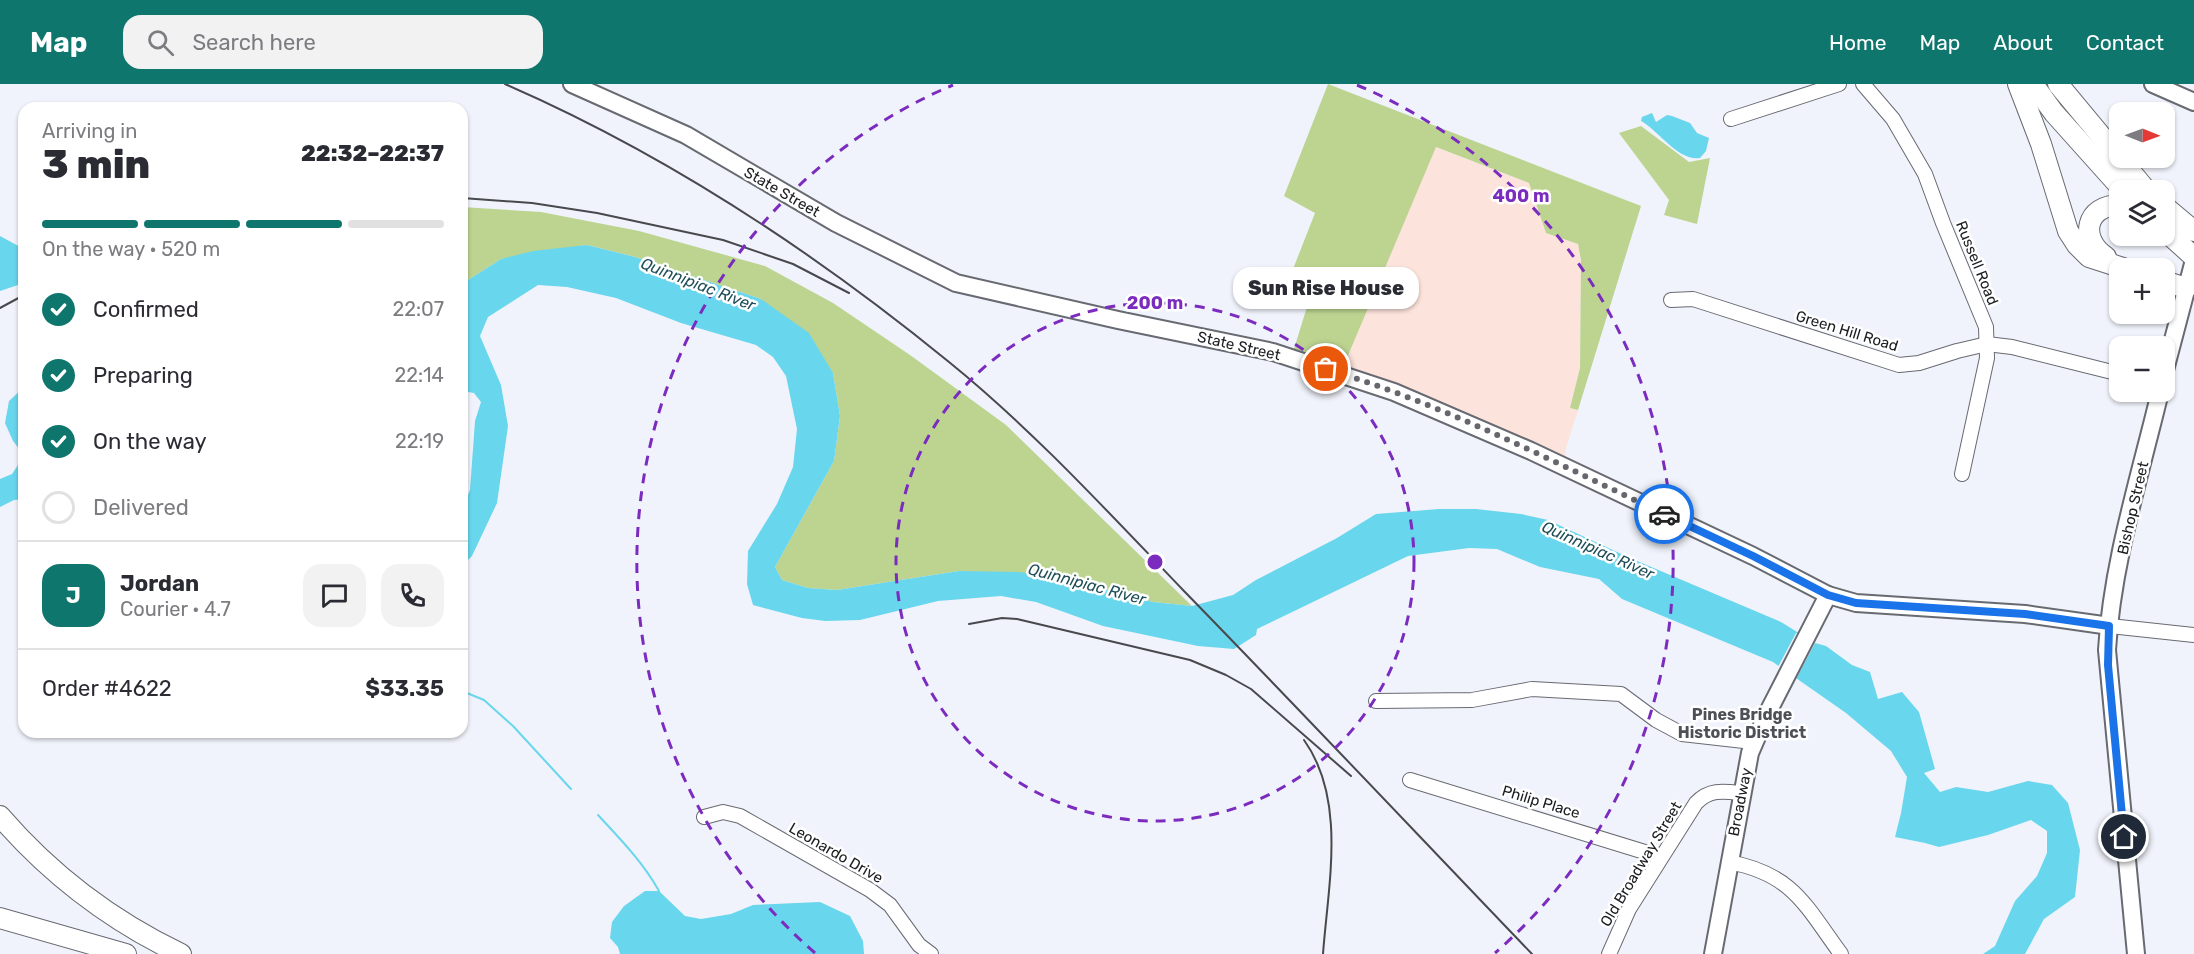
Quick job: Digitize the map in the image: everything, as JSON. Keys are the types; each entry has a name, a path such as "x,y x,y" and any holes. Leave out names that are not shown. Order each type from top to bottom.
{"highway":[{"path":"2018,84 2041,144 2068,231 2089,257 2109,263"},
{"path":"2033,84 2054,113 2114,180"},
{"path":"2058,84 2138,180"},
{"path":"2109,205 2098,210 2089,226 2089,238 2096,250 2109,259"},
{"path":"2175,215 2194,231"},
{"path":"2175,246 2191,270 2175,277"},
{"path":"0,816 30,848 85,896 125,924 181,954"},
{"path":"0,918 126,954"}],"main road":[{"name":"State Street","path":"572,84 686,135 836,223 956,283 1273,352 1394,392 1531,451 1753,556 1828,595 1856,603 2025,614 2109,626"},
{"path":"2153,84 2194,102"},
{"path":"2174,336 2191,270"},
{"name":"Bishop Street","path":"2136,954 2108,665 2109,626 2123,549 2158,402"},
{"name":"Broadway","path":"1713,954 1741,794 1753,745 1828,595"}],"street":[{"path":"1731,119 1839,84"},
{"name":"Russell Road","path":"1863,84 1893,119 1925,174 1986,327 1987,358 1962,474"},
{"name":"Green Hill Road","path":"1671,300 1693,299 1899,365 1919,363 1987,344 2012,347 2109,371"},
{"name":"State Street","path":"2109,626 2194,635"},
{"path":"1376,702 1472,700 1532,689 1622,694 1656,720 1682,734 1744,741 1753,745"},
{"name":"Philip Place","path":"1410,780 1661,858"},
{"name":"Old Broadway Street","path":"1609,954 1629,909 1691,811 1704,795 1720,791 1741,794"},
{"name":"Leonardo Drive","path":"704,817 723,812 740,816 870,890 890,905 919,945 931,954"},
{"path":"1729,862 1766,872 1785,884 1809,910 1841,954"}],"shaded area":[{"path":"1435,147 1529,183 1546,233 1578,244 1581,260 1580,368 1570,408 1578,410 1566,448 1565,460 1483,420 1344,365"}],"green space":[{"path":"1328,84 1641,206 1578,410 1570,408 1580,368 1581,260 1578,244 1546,233 1529,183 1436,147 1344,365 1294,349 1310,297 1286,287 1315,213 1284,196"},
{"path":"1641,126 1689,162 1710,158 1697,224 1664,215 1669,200 1619,133"},
{"path":"468,207 541,212 639,231 765,266 833,303 910,355 1006,425 1192,606 1153,602 1091,585 959,571 837,590 808,588 782,580 775,567 834,461 840,416 833,373 761,299 635,257 587,245 501,259 468,280"}],"water":[{"path":"1652,113 1656,122 1667,115 1690,123 1697,133 1709,138 1706,151 1700,158 1684,155 1641,121 1642,117"},
{"path":"0,236 18,246 18,285 0,291"},
{"name":"Quinnipiac River","path":"587,245 635,257 761,299 809,333 833,373 840,416 834,461 775,567 782,580 808,588 837,590 959,571 1019,572 1091,585 1153,602 1192,606 1233,595 1376,514 1439,509 1476,509 1521,514 1548,520 1630,558 1781,622 1815,643 1826,646 1852,665 1870,672 1878,699 1902,692 1919,712 1935,769 1924,773 1940,792 1956,787 1988,792 2028,781 2052,785 2068,803 2080,850 2075,897 2044,919 2025,954 1983,954 1995,946 2015,901 2037,876 2047,853 2047,831 2031,820 1988,835 1939,847 1895,837 1907,777 1891,751 1846,713 1773,662 1622,599 1599,579 1540,567 1497,549 1469,548 1408,556 1257,629 1256,635 1234,649 1198,646 1103,626 1036,602 1001,596 938,601 860,620 825,621 802,618 753,605 747,584 748,551 777,504 793,467 797,429 786,376 773,357 756,345 681,323 616,298 567,287 538,285 488,317 480,336 501,385 508,426 497,503 468,560 468,495 475,421 481,402 474,393 468,392 468,280 501,259 533,251"},
{"path":"18,393 18,447 5,423 9,401"},
{"path":"18,465 18,500 0,507 0,479 12,474"},
{"path":"645,891 659,891 685,916 701,919 731,914 753,905 820,902 850,916 863,941 864,954 620,954 618,947 610,938 612,922 624,906"}],"pier":[{"path":"1796,633 1815,643 1795,681 1777,669"}],"waterway":[{"path":"468,693 484,700 513,726 571,789"},
{"path":"598,815 623,842 659,891"}],"railway":[{"path":"505,84 623,141 736,208 845,282 980,388 1040,443 1098,502 1532,954"},
{"path":"468,198 532,203 597,213 723,240 793,264 849,293"},
{"path":"0,308 18,298"},
{"path":"969,624 1002,618 1017,619 1190,660 1226,675 1251,689 1351,776"},
{"path":"1304,740 1317,764 1326,789 1330,816 1331,872 1323,954"}],"way so far":[{"path":"1326,369 1394,392 1445,413 1664,514"}],"place":[{"name":"Sun Rise House","path":"1326,369"}],"district":[{"name":"Pines Bridge Historic District","path":"1742,723"}],"route":[{"path":"1664,514 1828,595 1856,603 2025,614 2109,626 2108,665 2124,837"}]}
